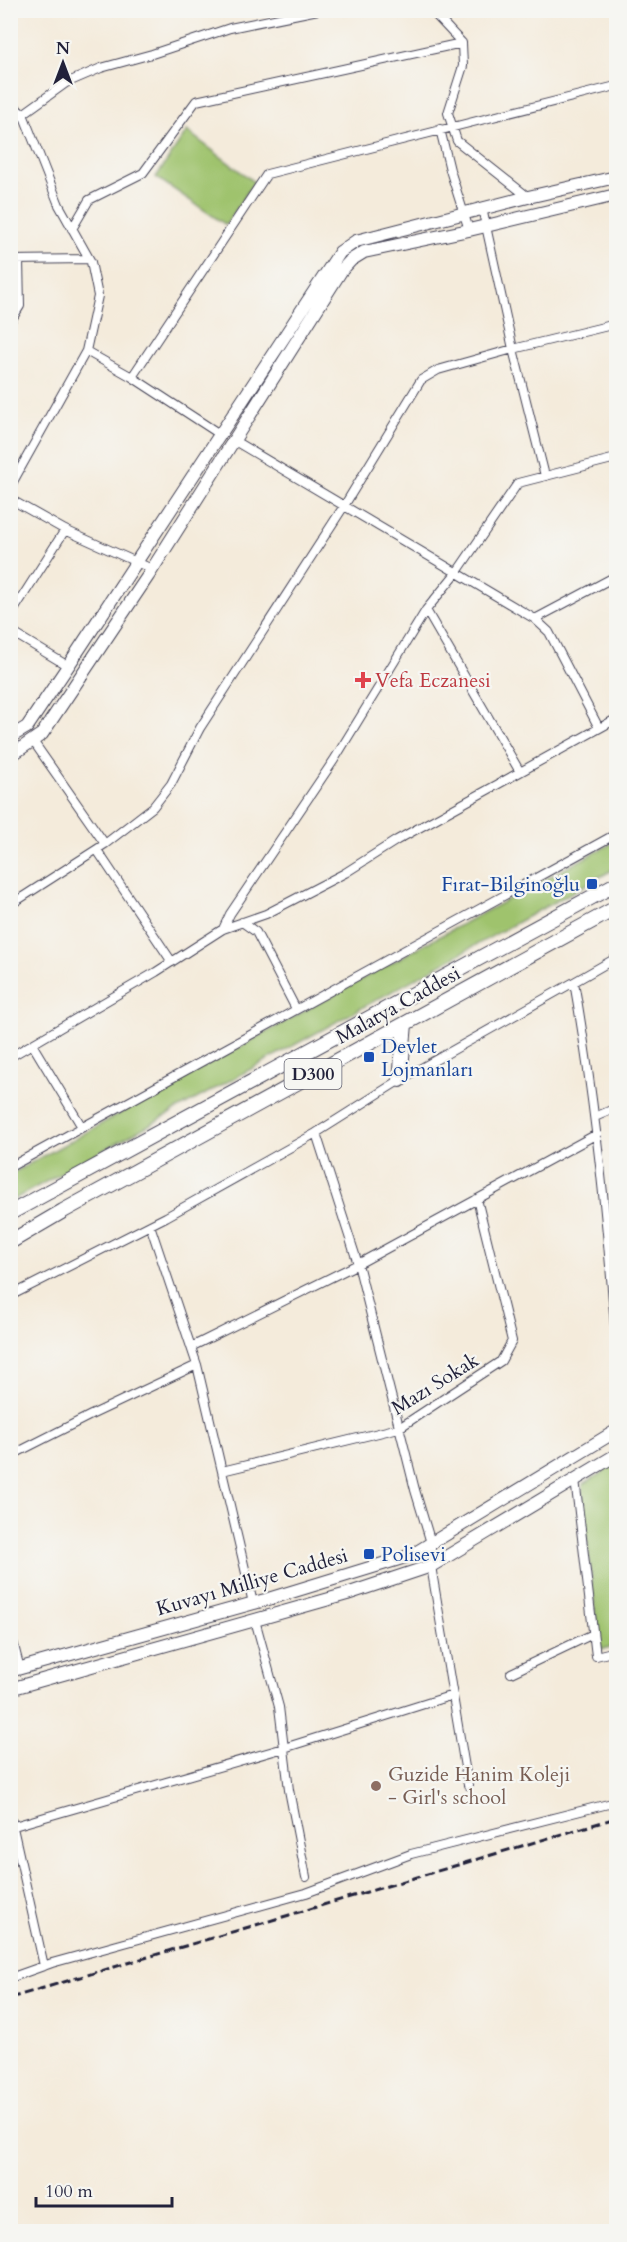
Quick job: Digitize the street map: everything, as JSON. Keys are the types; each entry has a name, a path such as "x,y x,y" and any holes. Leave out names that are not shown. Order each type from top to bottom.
{"highway":[{"name":"Malatya Caddesi","path":"10,1214 616,884"},
{"name":"Malatya Caddesi","path":"10,1242 616,908"},
{"path":"400,1080 405,1024"}],"main road":[{"path":"10,737 27,727 340,252 356,241 482,208 616,177"},
{"path":"10,756 42,734 152,569 341,271 351,260 364,252 616,195"},
{"name":"Kuvayı Milliye Caddesi","path":"15,1670 253,1603 412,1555 616,1431"},
{"name":"Kuvayı Milliye Caddesi","path":"10,1689 347,1594 431,1566 616,1455"}],"street":[{"path":"10,120 23,114 66,82 101,68 230,28 318,10"},
{"path":"430,10 462,43 462,66 448,113 457,141 528,197"},
{"path":"72,229 89,200 143,173 196,101 462,43"},
{"path":"132,377 267,174 616,86"},
{"path":"10,99 23,114 59,205 89,259 98,296 86,351 10,487"},
{"path":"440,129 469,230"},
{"path":"482,208 513,349 545,476"},
{"path":"10,322 20,306 15,260 89,259"},
{"path":"10,905 105,844 153,807 171,784 200,728 344,506 421,380 438,370 616,324"},
{"path":"86,351 132,377 221,435"},
{"path":"233,440 535,619 549,632 599,728"},
{"path":"223,929 230,914 334,760 426,610 457,572 518,483 616,458"},
{"path":"10,499 65,530 152,569"},
{"path":"10,616 65,530"},
{"path":"535,619 616,576"},
{"path":"426,610 520,772"},
{"path":"10,631 68,666"},
{"path":"10,1057 172,962 223,929 266,914 345,873 398,840 616,719"},
{"path":"33,741 105,844"},
{"path":"10,1167 616,834"},
{"path":"97,849 172,962"},
{"path":"242,922 256,932 296,1009"},
{"path":"10,1296 150,1225 316,1133 400,1080 616,958"},
{"path":"574,982 595,1117 609,1238 616,1339"},
{"path":"33,1044 82,1127"},
{"path":"595,1117 616,1108"},
{"path":"316,1133 358,1264 415,1490 431,1543 431,1566 468,1785"},
{"path":"191,1347 358,1264 597,1134"},
{"name":"Mazı Sokak","path":"222,1472 399,1428 501,1361 512,1341 477,1199"},
{"path":"150,1225 197,1365 253,1603"},
{"path":"10,1456 197,1365"},
{"path":"575,1479 596,1656 616,1651"},
{"path":"255,1620 279,1707 289,1790 306,1877"},
{"path":"10,1630 15,1670"},
{"path":"511,1673 593,1634"},
{"path":"14,1826 284,1748 453,1695"},
{"path":"10,1978 44,1966 306,1893 411,1854 616,1802"},
{"path":"10,1814 44,1966"}],"green space":[{"path":"187,131 254,182 226,225 156,177"},
{"path":"616,841 616,868 11,1201 11,1174"},
{"path":"616,1464 616,1646 603,1649 599,1646 582,1495 583,1484"}],"railway":[{"path":"10,1998 616,1818"}],"place":[{"name":"Vefa Eczanesi","path":"363,680"},
{"name":"Fırat-Bilginoğlu","path":"592,884"},
{"name":"Devlet Lojmanları","path":"369,1057"},
{"name":"Polisevi","path":"369,1554"},
{"name":"Guzide Hanim Koleji - Girl's school","path":"376,1786"}]}
